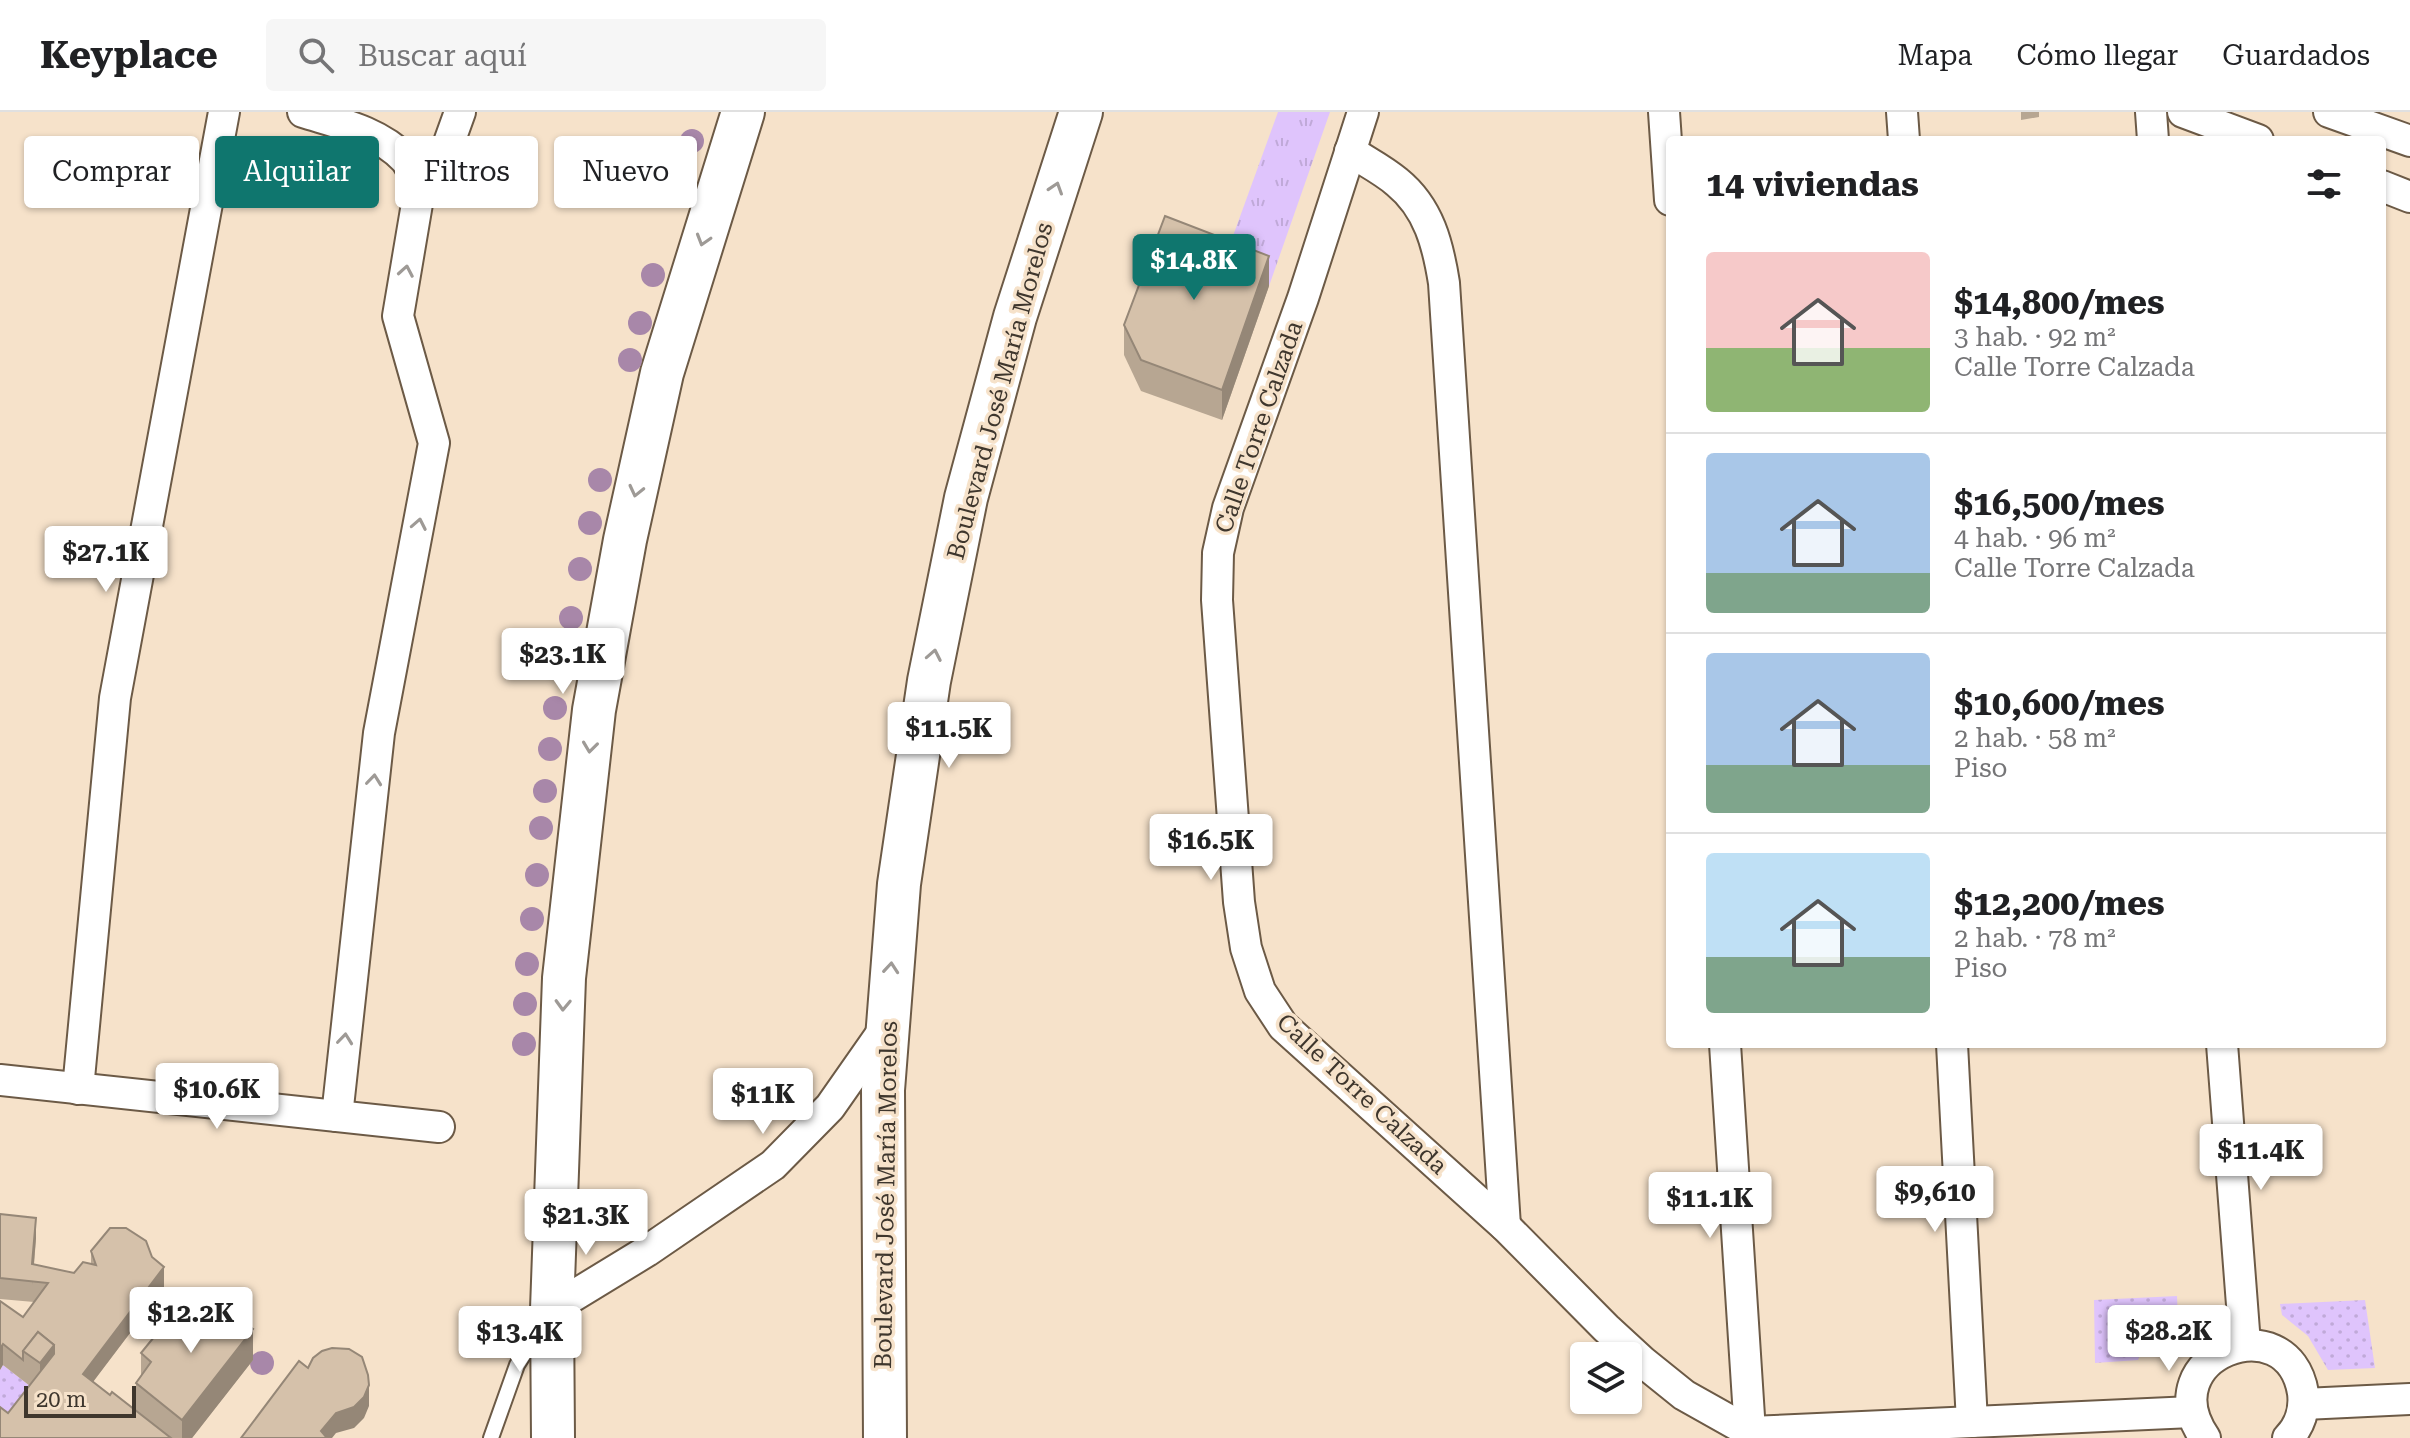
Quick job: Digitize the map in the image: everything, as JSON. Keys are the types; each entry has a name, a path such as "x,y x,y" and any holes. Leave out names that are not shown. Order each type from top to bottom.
{"main road":[{"path":"553,1438 552,1309 564,978 594,710 625,540 662,373 743,112"},
{"name":"Boulevard José María Morelos","path":"885,1438 882,1240 886,1027 899,884 929,681 966,498 1015,317 1081,112"}],"street":[{"path":"78,1089 115,698 224,112"},
{"path":"303,112 361,120 395,152"},
{"path":"451,136 460,112"},
{"name":"Calle Torre Calzada","path":"1363,112 1303,298 1228,508 1218,553 1217,600 1239,902 1246,948 1260,991 1283,1026 1505,1226 1643,1362 1684,1395 1750,1432"},
{"path":"1664,112 1666,141"},
{"path":"1902,112 1904,136"},
{"path":"2151,112 2153,136"},
{"path":"2183,112 2247,136"},
{"path":"2329,112 2408,131"},
{"path":"1350,151 1399,183 1424,215 1438,244 1442,270 1505,1226"},
{"path":"2386,188 2410,197"},
{"path":"337,1116 379,733 434,443 398,316 416,208"},
{"path":"552,1309 647,1251 773,1165 830,1107 886,1027"},
{"path":"1725,1048 1750,1432 1972,1422 2198,1425 2193,1388 2203,1366 2222,1350 2245,1344 2268,1348 2288,1361 2301,1380 2304,1404 2296,1430 2288,1438"},
{"path":"1952,1048 1972,1422"},
{"path":"2222,1048 2245,1344"},
{"path":"0,1080 439,1127"},
{"path":"2304,1404 2410,1399"}],"lane":[{"path":"491,1438 517,1365 552,1309"}],"green space":[{"path":"1278,112 1330,112 1269,286 1221,269"},
{"path":"2177,1296 2178,1319 2174,1330 2152,1340 2138,1360 2095,1363 2094,1300"},
{"path":"2365,1300 2375,1368 2328,1370 2308,1336 2282,1315 2280,1304"},
{"path":"3,1365 39,1393 0,1428 0,1370"}],"building":[{"path":"1165,216 1269,256 1222,390 1141,360 1124,325"},
{"path":"0,1214 36,1218 32,1264 74,1273 83,1262 96,1265 91,1251 110,1228 126,1228 146,1241 152,1257 164,1267 83,1374 110,1395 112,1392 171,1438 0,1438 0,1407 8,1413 54,1354 54,1345 38,1332 23,1351 23,1360 3,1344 0,1349 0,1301 23,1317 48,1283 0,1278"},
{"path":"205,1295 253,1329 182,1420 136,1383 151,1362 141,1353 176,1310 187,1318"},
{"path":"38,1332 54,1345 40,1363 23,1351"},
{"path":"332,1348 349,1349 362,1357 369,1385 364,1397 354,1407 336,1413 321,1431 327,1438 241,1438 299,1361 308,1368 313,1358"}]}
